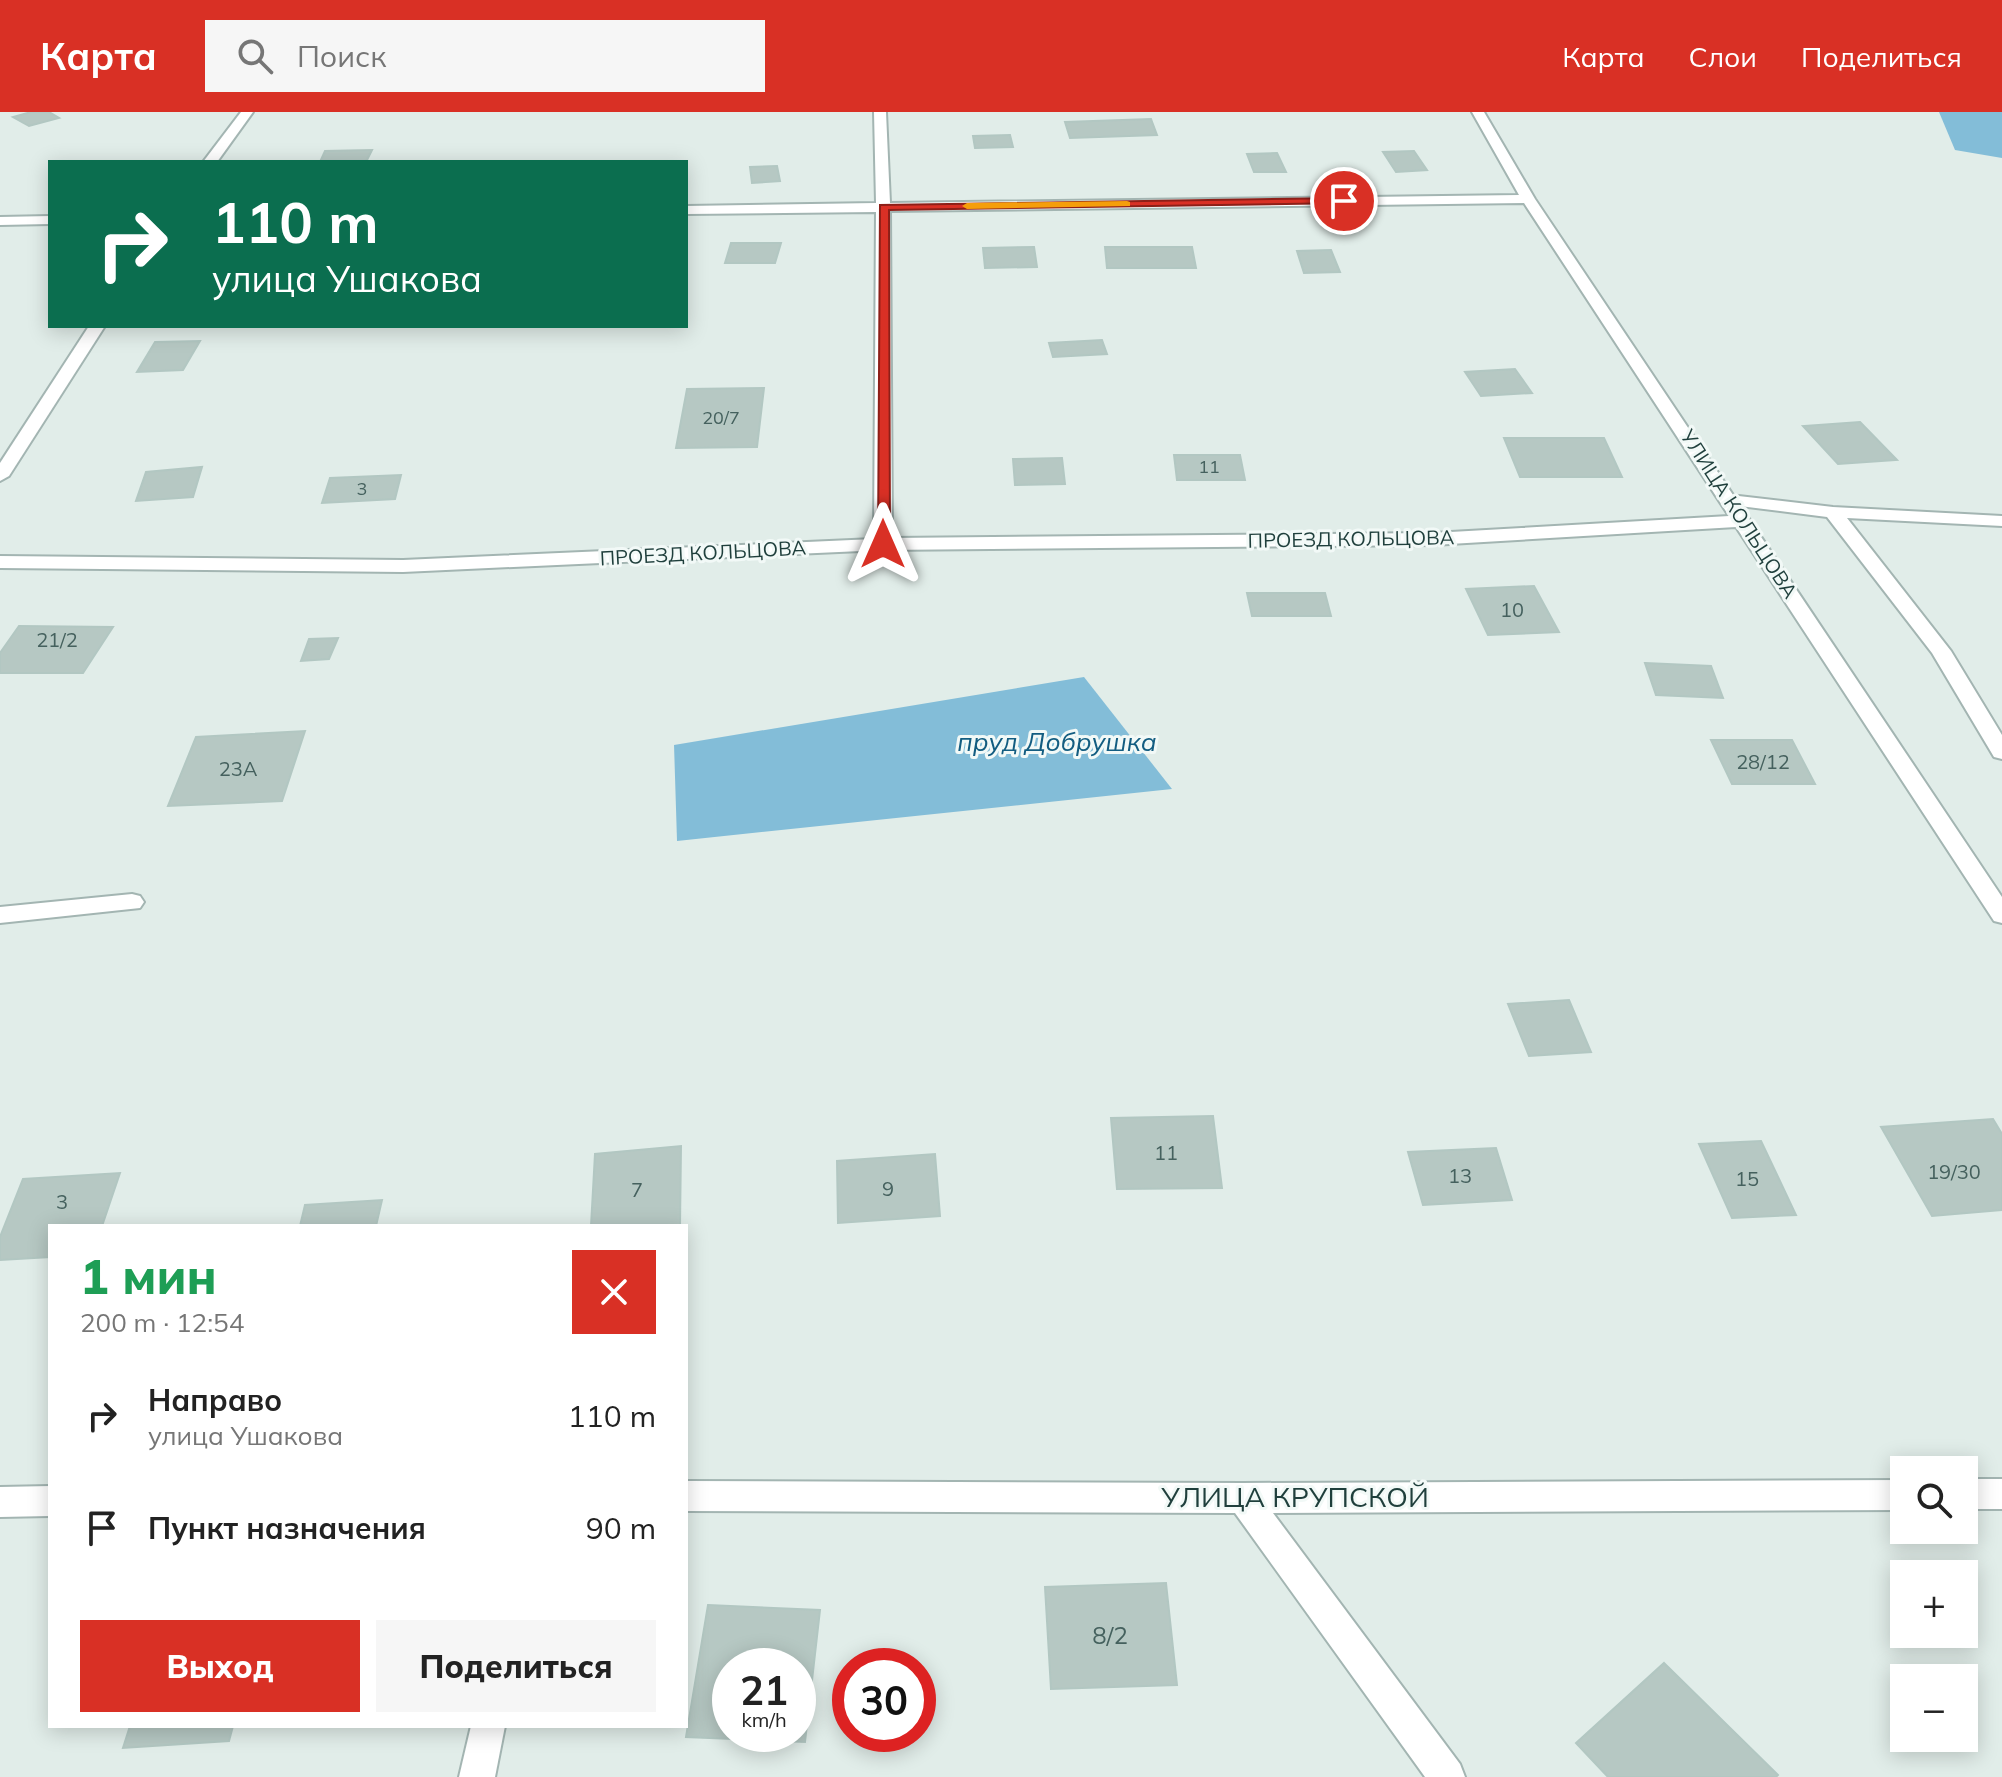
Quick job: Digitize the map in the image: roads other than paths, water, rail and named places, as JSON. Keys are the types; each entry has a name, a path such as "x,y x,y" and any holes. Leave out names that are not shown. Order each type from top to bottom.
{"street":[{"path":"211,160 247,112"},
{"path":"880,112 883,544"},
{"name":"УЛИЦА КОЛЬЦОВА","path":"1478,112 1528,199 2002,915"},
{"path":"688,210 1528,199"},
{"path":"0,221 48,220"},
{"path":"0,476 96,328"},
{"path":"1730,500 1833,512 2002,521"},
{"path":"1833,512 1941,651 2002,752"},
{"name":"ПРОЕЗД КОЛЬЦОВА","path":"0,562 403,566 883,544 1433,539 1742,521"},
{"path":"0,915 132,902"},
{"path":"1978,1494 2002,1494"},
{"name":"УЛИЦА КРУПСКОЙ","path":"688,1496 1243,1498 1890,1495"},
{"path":"1243,1498 1447,1777"},
{"path":"0,1502 48,1501"},
{"path":"477,1777 488,1728"}],"water":[{"path":"1939,112 2002,112 2002,158 1955,150"},
{"name":"пруд Добрушка","path":"1084,677 1172,789 677,841 674,745"}]}
